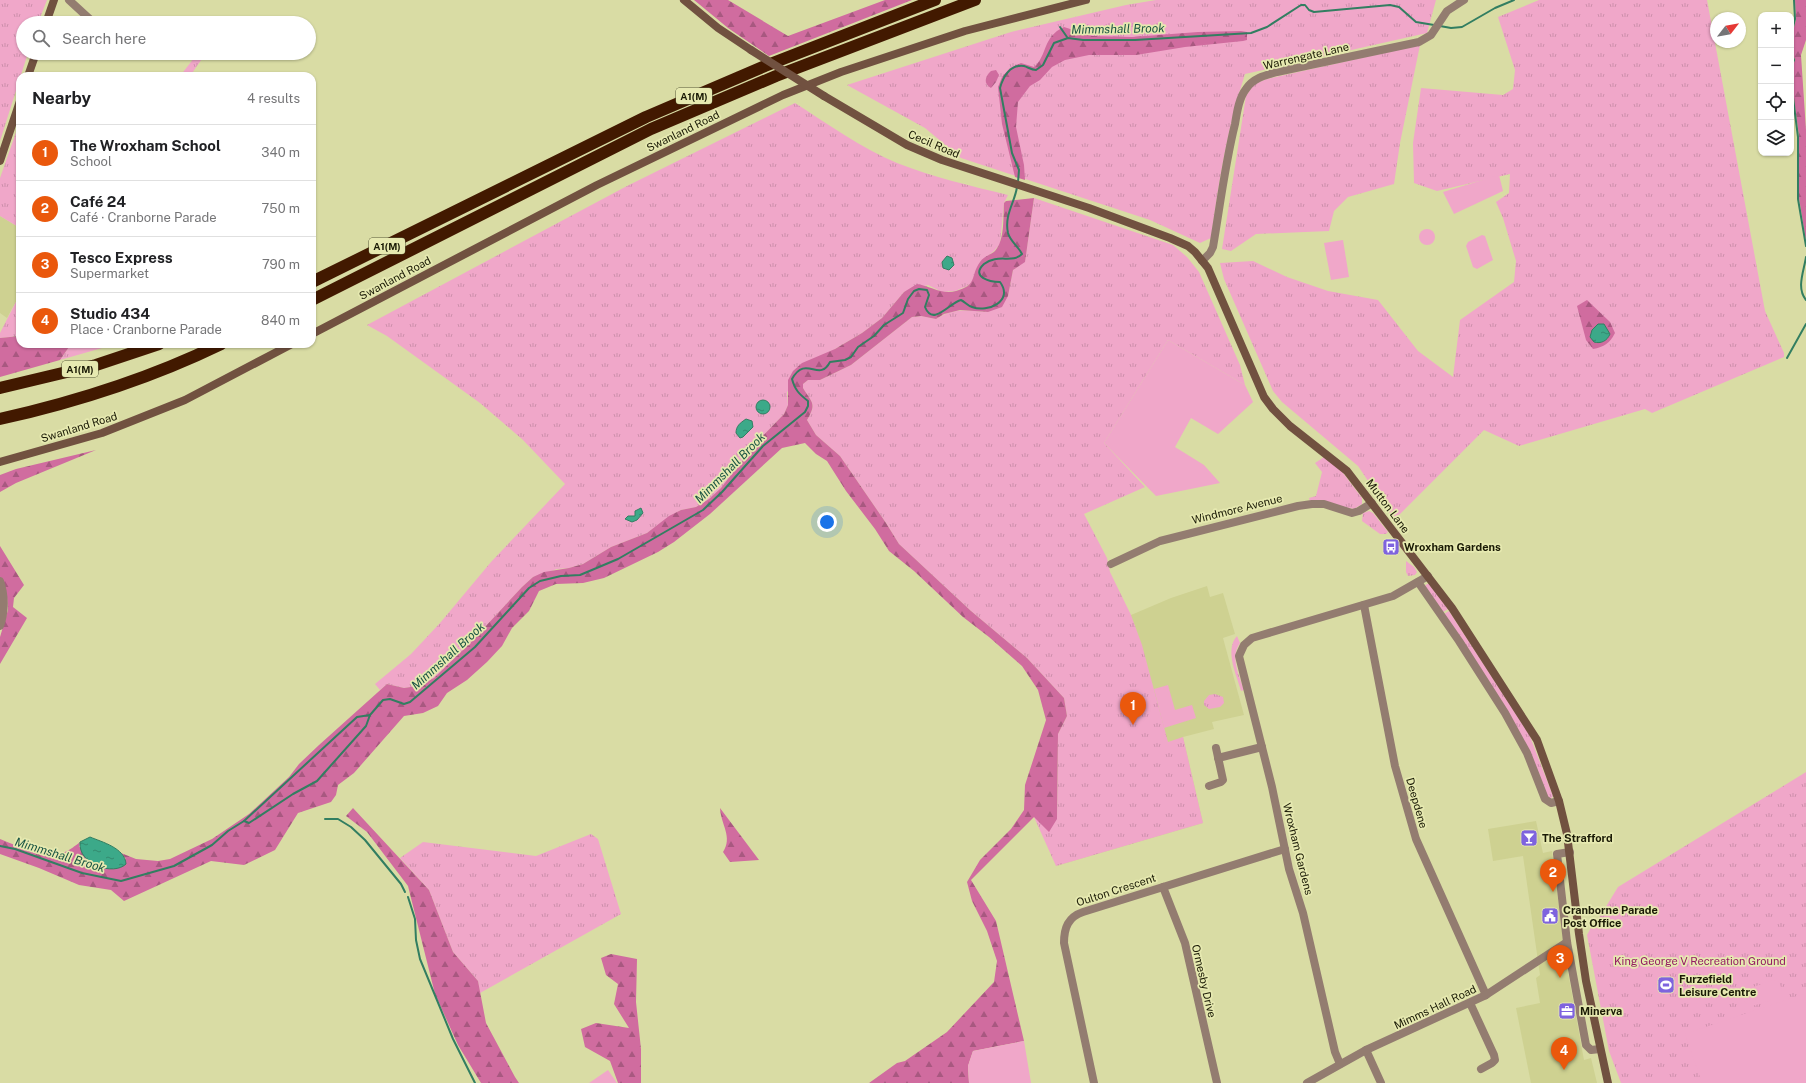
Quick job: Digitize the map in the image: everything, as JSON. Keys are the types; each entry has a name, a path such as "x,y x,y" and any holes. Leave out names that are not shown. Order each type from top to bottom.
{"highway":[{"name":"A1(M)","path":"316,280 646,117 765,66 935,0"},
{"name":"A1(M)","path":"316,298 651,129 776,76 975,0"},
{"name":"A1(M)","path":"0,388 96,365 147,348"},
{"name":"A1(M)","path":"0,419 41,410 101,392 157,372 212,348"}],"main road":[{"path":"48,16 54,0"},
{"name":"Cecil Road","path":"684,0 718,28 751,50 824,96 907,145 942,160 1089,208 1170,238 1188,246 1201,259"},
{"name":"Swanland Road","path":"316,332 597,185 783,95 840,72 965,31 1086,0"},
{"path":"29,72 34,60"},
{"path":"0,161 16,113"},
{"name":"Mutton Lane","path":"1201,259 1213,280 1264,397 1273,409 1290,426 1347,471 1452,608 1528,724 1543,754 1566,827 1579,939 1608,1083"},
{"name":"Swanland Road","path":"0,462 102,433 185,400 284,348"}],"street":[{"path":"69,0 86,16"},
{"name":"Warrengate Lane","path":"1201,259 1210,253 1213,247 1230,143 1241,100 1246,88 1250,84 1256,79 1277,72 1419,42 1427,38 1448,12 1464,0"},
{"name":"Windmore Avenue","path":"1111,564 1160,541 1298,506 1324,504 1352,513 1359,512 1372,503"},
{"name":"Wroxham Gardens","path":"1340,1064 1335,1052 1303,913 1293,882 1262,747 1239,660 1240,651 1244,645 1255,637 1393,596 1428,576"},
{"path":"0,581 4,597 3,619 0,626"},
{"path":"1418,582 1459,641 1514,729 1535,772 1545,799 1551,803 1559,801"},
{"name":"Deepdene","path":"1364,605 1395,766 1416,839 1486,995"},
{"path":"1218,758 1262,747"},
{"path":"1209,786 1222,782 1216,748"},
{"name":"Oulton Crescent","path":"1094,1083 1064,943 1065,929 1068,922 1078,914 1163,886 1285,849"},
{"path":"1570,852 1556,854 1567,942 1586,1045 1591,1050 1600,1049"},
{"name":"Ormesby Drive","path":"1163,886 1185,943 1217,1083"},
{"name":"Mimms Hall Road","path":"1307,1083 1366,1050 1486,995 1567,942"},
{"path":"1470,1003 1495,1060 1481,1069"},
{"path":"1366,1050 1381,1083"}],"shaded area":[{"path":"0,216 16,226 16,301 7,318 0,313"},
{"path":"1207,586 1210,597 1223,593 1235,634 1223,638 1244,715 1212,722 1214,729 1183,737 1203,823 1056,866 1092,638 1131,615 1171,598"},
{"path":"1536,821 1543,853 1552,851 1565,956 1584,1060 1591,1058 1597,1083 1531,1083 1516,1008 1540,1003 1536,978 1540,975 1523,856 1493,861 1488,829"}],"green space":[{"path":"0,0 47,0 41,16 16,16 16,60 26,60 22,72 16,72 16,91 0,141"},
{"path":"694,0 728,0 788,36 885,0 912,0 769,56 728,28"},
{"path":"1156,0 1436,0 1427,33 1245,74 1228,135 1211,238 1200,243 1150,220 961,158 925,128 847,85 1011,32 1126,5"},
{"path":"1539,0 1707,0 1710,16 1710,48 1716,48 1765,311 1784,353 1784,357 1652,413 1645,409 1519,446 1484,430 1400,514 1393,518 1358,466 1282,402 1273,391 1224,279 1220,263 1253,261 1287,277 1328,291 1378,300 1418,351 1453,377 1460,320 1514,282 1516,261 1503,218 1496,202 1509,193 1510,174 1437,191 1414,183 1413,143 1421,88 1503,95 1513,89 1515,70 1498,17"},
{"path":"1795,0 1806,0 1806,40 1801,55 1806,130 1806,241 1799,198 1799,136 1794,99 1794,27 1796,20"},
{"path":"1064,27 1092,36 1132,37 1198,32 1241,31 1247,32 1247,40 1185,47 1136,55 1089,55 1065,60 1052,67 1040,80 1030,86 1018,102 1016,127 1024,165 1025,180 1015,177 1002,124 998,87 1002,77 1010,68 1021,63 1034,67 1042,57 1052,36"},
{"path":"1420,45 1400,143 1394,184 1348,197 1334,211 1329,231 1256,234 1231,251 1222,249 1246,96 1254,84 1267,79"},
{"path":"193,60 201,60 193,72 183,72"},
{"path":"996,70 999,75 991,88 986,82 986,78 991,71"},
{"path":"795,103 858,143 897,163 938,177 1008,195 1004,203 1000,244 980,262 973,282 955,291 942,292 928,285 904,292 882,318 862,333 835,349 787,392 788,405 784,414 754,445 721,488 709,499 696,507 681,510 647,533 611,547 583,564 569,568 557,569 533,577 471,642 434,678 417,686 404,688 387,684 380,690 375,684 411,654 440,623 491,562 565,484 523,440 480,403 387,336 367,325 627,186"},
{"path":"16,132 16,226 0,216 0,178"},
{"path":"1499,175 1503,191 1454,214 1443,192"},
{"path":"1034,198 1173,245 1187,257 1199,272 1240,365 1245,385 1168,340 1104,443 1145,487 1084,514 1107,558 1110,572 1131,615 1142,645 1168,742 1183,737 1203,823 1056,866 1034,817 1057,819 1058,734 1067,716 1064,698 1027,658 971,611 899,544 840,456 816,435 807,420 813,406 803,388 803,384 808,380 820,380 851,365 912,317 921,316 936,319 955,311 988,312 1008,296 1013,270 1025,261"},
{"path":"1034,198 1025,262 1013,270 1008,296 1002,307 988,312 960,310 944,314 936,319 921,316 912,317 851,365 820,380 808,380 803,384 803,388 813,406 807,420 816,435 840,456 899,544 971,611 1027,658 1064,698 1067,716 1058,734 1057,819 1049,832 1034,817 971,880 996,921 1024,1041 973,1051 968,1066 969,1083 869,1083 897,1063 905,1061 947,1032 994,982 997,961 987,931 972,901 967,882 980,860 1011,829 1024,810 1025,785 1046,720 1038,690 1022,666 989,637 963,617 914,571 889,551 875,529 846,491 827,461 816,454 805,443 782,448 710,514 674,542 658,552 604,578 583,583 556,584 539,591 529,611 512,628 502,646 487,662 467,680 447,693 438,706 423,713 404,716 354,773 338,785 336,795 331,802 298,813 275,850 244,865 211,861 124,901 111,890 79,885 39,868 0,854 0,839 29,850 52,854 64,852 73,848 80,842 79,847 126,859 121,853 136,859 158,861 170,859 212,839 249,814 289,777 299,764 319,745 387,684 404,688 417,686 434,678 471,642 533,577 544,572 583,564 611,547 647,533 669,516 681,510 696,507 709,499 721,488 754,445 784,414 788,405 788,380 793,371 802,363 835,349 862,333 882,318 904,292 917,284 946,292 956,291 968,286 971,283 981,260 995,251 998,246 1003,228 1004,203 1006,201"},
{"path":"1427,229 1433,231 1435,237 1433,243 1427,245 1421,243 1419,237 1421,231"},
{"path":"1482,235 1485,236 1493,260 1477,269 1473,267 1466,246 1468,242"},
{"path":"1343,240 1349,277 1331,280 1324,243"},
{"path":"1587,300 1610,322 1615,333 1606,344 1593,349 1586,340 1577,306"},
{"path":"16,302 16,336 0,338 0,333"},
{"path":"16,336 16,348 68,348 60,360 0,377 0,338"},
{"path":"1168,340 1245,385 1253,402 1218,434 1191,418 1175,447 1204,465 1220,483 1156,496 1104,443"},
{"path":"68,348 102,348 60,360"},
{"path":"96,450 16,483 0,492 0,475 16,469"},
{"path":"1324,457 1340,469 1362,498 1362,504 1354,509 1310,501 1309,498 1316,496 1322,472 1315,463"},
{"path":"1369,511 1373,513 1388,532 1386,534 1380,534 1362,521 1363,513"},
{"path":"0,546 24,585 14,598 13,607 27,618 0,664 0,637 8,610 7,597 0,577"},
{"path":"1406,561 1414,567 1417,572 1415,575 1408,576 1406,572"},
{"path":"1429,584 1448,609 1443,612 1425,586"},
{"path":"1449,611 1529,734 1553,796 1551,799 1548,798 1539,773 1444,614"},
{"path":"1237,636 1240,643 1237,648 1236,666 1244,690 1241,691 1231,656 1233,642"},
{"path":"1168,685 1175,710 1192,705 1196,718 1164,728 1154,689"},
{"path":"1215,694 1223,697 1224,703 1220,707 1209,709 1204,705 1204,701 1209,695"},
{"name":"King George V Recreation Ground","path":"1806,772 1806,1083 1621,1083 1609,1051 1587,935 1594,922 1599,918 1618,887"},
{"path":"353,808 429,890 453,952 478,981 486,1023 519,1083 481,1083 458,1045 435,994 408,886 367,832 346,816"},
{"path":"720,808 759,860 730,862 723,852 726,846 727,836"},
{"path":"591,834 598,839 621,914 480,993 478,981 453,952 429,890 400,858 423,842 536,856"},
{"path":"611,954 637,959 636,1002 641,1049 641,1083 618,1083 610,1061 585,1047 581,1029 596,1023 629,1028 614,1004 618,984 606,975 601,958"},
{"path":"1774,980 1779,982 1782,990 1781,994 1772,1000 1749,1007 1747,1005 1743,997 1744,990"},
{"path":"1803,994 1806,1003 1806,1076 1784,1083 1702,1083 1685,1034"},
{"path":"1024,1041 1031,1083 969,1083 968,1066 973,1051"},
{"path":"608,1070 617,1083 589,1083"}],"water":[{"path":"947,256 952,258 954,265 949,270 943,268 942,262"},
{"path":"1598,324 1604,324 1610,334 1605,340 1599,343 1594,342 1590,337 1592,330"},
{"path":"763,400 768,402 770,407 768,412 763,414 758,412 756,407 758,402"},
{"path":"746,419 752,421 753,427 740,438 736,433 737,428 740,423"},
{"path":"641,508 643,513 637,520 632,522 625,519 628,516 635,516 635,511"},
{"path":"90,837 112,846 122,854 125,858 126,864 113,869 98,866 91,862 85,857 81,850 80,842"}],"waterway":[{"name":"Mimmshall Brook","path":"1440,26 1451,28 1462,27 1495,8 1514,0"},
{"path":"1794,0 1794,23"},
{"name":"Mimmshall Brook","path":"1018,182 1019,170 1012,153 1000,88 1005,76 1011,69 1024,66 1036,70 1043,65 1054,43 1068,38 1083,40 1135,40 1251,33 1267,27 1301,5 1305,5 1309,10 1314,12 1390,5 1399,7 1416,22 1434,25"},
{"path":"1060,27 1067,37"},
{"path":"1791,84 1798,137 1798,199 1806,246"},
{"name":"Mimmshall Brook","path":"0,846 15,849 82,873 121,881 174,866 212,845 228,831 244,821 357,717 370,715 383,700 390,699 404,704 410,702 475,647 529,588 540,581 561,576 580,575 618,559 703,510 722,492 763,446 805,412 808,406 808,401 798,392 792,379 797,372 807,368 821,370 826,368 830,362 845,360 851,357 858,347 874,336 884,325 903,313 908,299 914,291 919,289 927,290 929,295 925,307 928,313 932,315 942,312 961,300 978,308 992,307 1002,300 1004,295 1000,282 987,280 983,278 979,272 984,264 989,261 994,259 1014,258 1022,254 1009,236 1007,226 1007,220 1017,187"},
{"path":"1806,257 1801,285 1803,295 1806,300"},
{"path":"1787,358 1806,324"},
{"name":"Mimmshall Brook","path":"244,821 249,823 293,794 317,781 366,726 370,715"},
{"path":"325,819 338,819 351,827 365,840 401,884 405,892"},
{"path":"408,897 415,919 416,940 420,959 453,1039 475,1083"}],"place":[{"name":"Wroxham Gardens","path":"1391,547"},
{"name":"The Wroxham School","path":"1133,725"},
{"name":"The Strafford","path":"1529,838"},
{"name":"Café 24","path":"1553,892"},
{"name":"Cranborne Parade Post Office","path":"1550,916"},
{"name":"Tesco Express","path":"1560,978"},
{"name":"Furzefield Leisure Centre","path":"1666,985"},
{"name":"Minerva","path":"1567,1011"},
{"name":"Studio 434","path":"1564,1070"}]}
